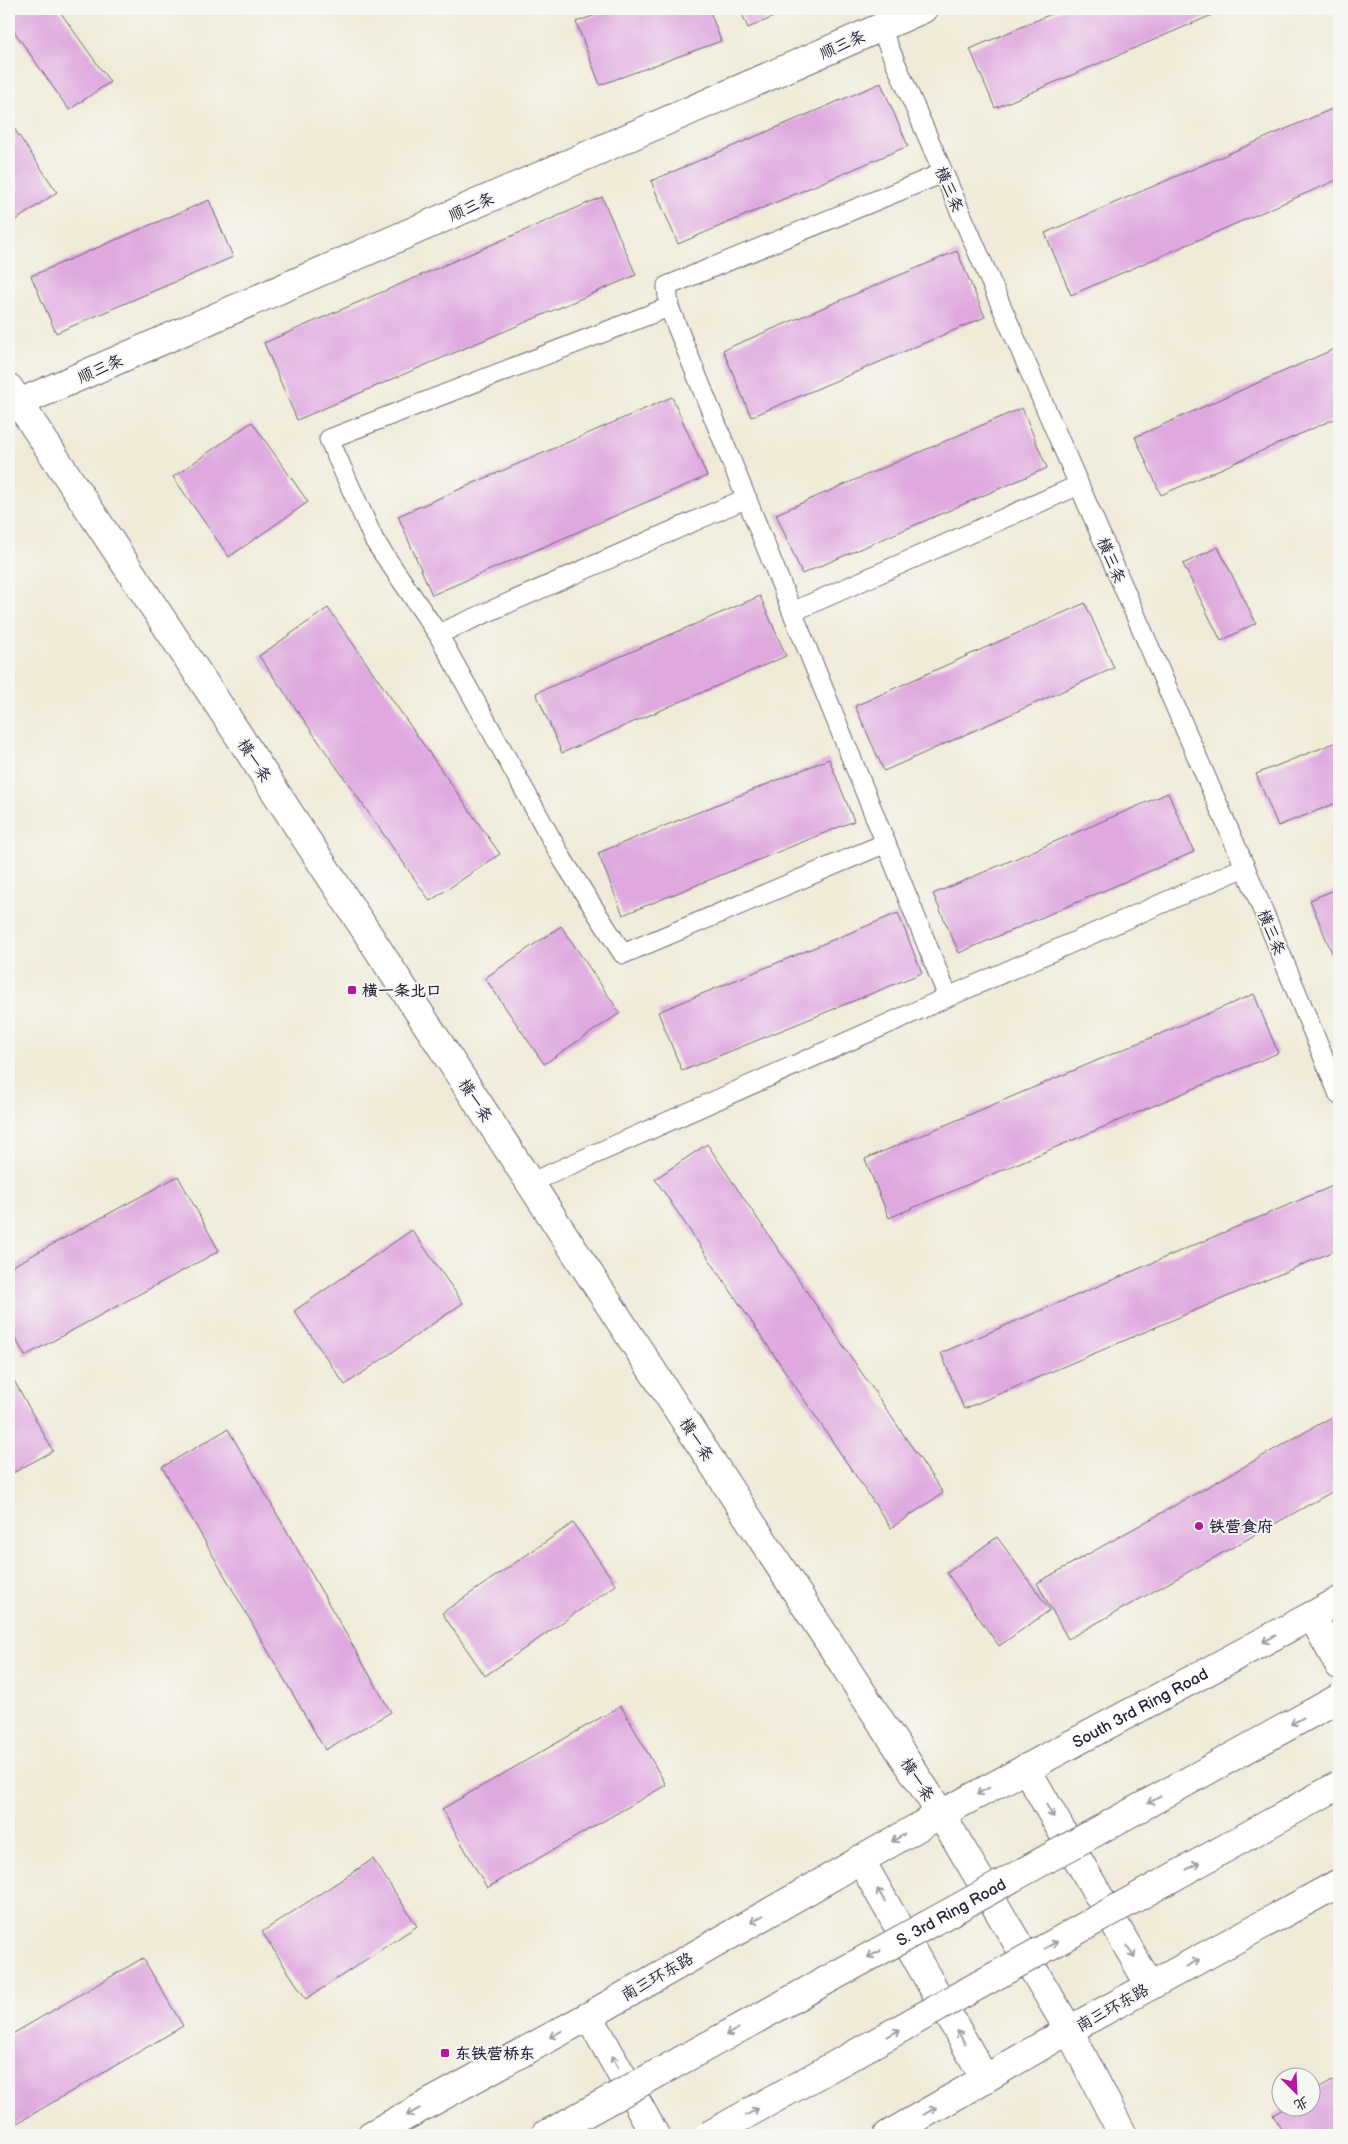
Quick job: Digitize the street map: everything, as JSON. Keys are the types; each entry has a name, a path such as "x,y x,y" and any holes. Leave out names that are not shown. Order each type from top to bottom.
{"main road":[{"name":"顺三条","path":"14,395 923,9"},
{"name":"横一条","path":"14,395 232,724 941,1814 1069,2030 1123,2135"},
{"name":"South 3rd Ring Road","path":"941,1814 1339,1601"},
{"path":"1312,1616 1339,1664"},
{"name":"S. 3rd Ring Road","path":"553,2131 1339,1698"},
{"path":"1026,1768 1150,1986"},
{"path":"709,2135 1339,1785"},
{"name":"南三环东路","path":"371,2135 589,2016 941,1814"},
{"path":"860,1859 985,2079"},
{"name":"南三环东路","path":"888,2135 1069,2030 1339,1883"},
{"path":"589,2016 655,2135"}],"lane":[{"name":"横三条","path":"880,28 1245,867 1339,1095"},
{"path":"943,173 667,286 669,307 948,997"},
{"path":"669,307 329,439 374,540 438,634 563,860 624,954 886,843"},
{"path":"792,612 1079,485"},
{"path":"438,634 747,498"},
{"path":"530,1183 1245,867"}],"building":[{"path":"9,9 58,9 110,82 69,110 9,24"},
{"path":"612,9 709,9 721,41 600,85 576,22"},
{"path":"740,9 792,9 748,28"},
{"path":"1063,9 1226,9 995,108 970,49"},
{"path":"881,83 908,146 678,244 651,181"},
{"path":"1339,106 1339,179 1071,295 1045,233"},
{"path":"9,121 57,192 9,225"},
{"path":"602,197 636,275 297,420 264,343"},
{"path":"209,200 233,257 56,333 31,276"},
{"path":"957,251 985,317 751,417 723,350"},
{"path":"1339,347 1339,417 1161,495 1135,437"},
{"path":"672,397 707,476 432,595 398,516"},
{"path":"1022,408 1047,468 802,574 776,514"},
{"path":"252,422 308,502 229,557 173,477"},
{"path":"1218,547 1256,623 1221,641 1183,564"},
{"path":"760,596 786,656 562,753 536,693"},
{"path":"1085,603 1114,668 884,771 855,706"},
{"path":"328,608 500,854 430,901 259,656"},
{"path":"1339,741 1339,802 1278,826 1256,774"},
{"path":"829,759 854,821 623,915 598,853"},
{"path":"1168,793 1194,852 959,953 933,894"},
{"path":"1339,888 1339,970 1310,900"},
{"path":"898,913 922,973 682,1071 658,1012"},
{"path":"561,926 620,1013 544,1064 485,978"},
{"path":"1254,994 1278,1053 889,1218 865,1159"},
{"path":"707,1144 943,1493 891,1528 655,1179"},
{"path":"178,1176 219,1251 25,1356 9,1326 9,1268"},
{"path":"1335,1185 1339,1195 1339,1249 964,1409 941,1353"},
{"path":"412,1230 463,1303 345,1385 294,1311"},
{"path":"11,1375 53,1451 9,1475 9,1376"},
{"path":"1339,1413 1339,1488 1068,1639 1037,1583"},
{"path":"228,1429 391,1712 325,1750 162,1467"},
{"path":"573,1523 616,1585 485,1676 442,1613"},
{"path":"997,1537 1050,1610 999,1646 947,1573"},
{"path":"621,1706 666,1785 487,1888 442,1809"},
{"path":"373,1859 417,1926 306,1999 262,1932"},
{"path":"143,1958 183,2026 9,2128 9,2036"},
{"path":"1339,2077 1339,2135 1284,2135 1274,2116 1320,2116 1320,2088"}],"place":[{"name":"横一条北口","path":"352,990"},
{"name":"铁营食府","path":"1199,1526"},
{"name":"东铁营桥东","path":"445,2053"}]}
